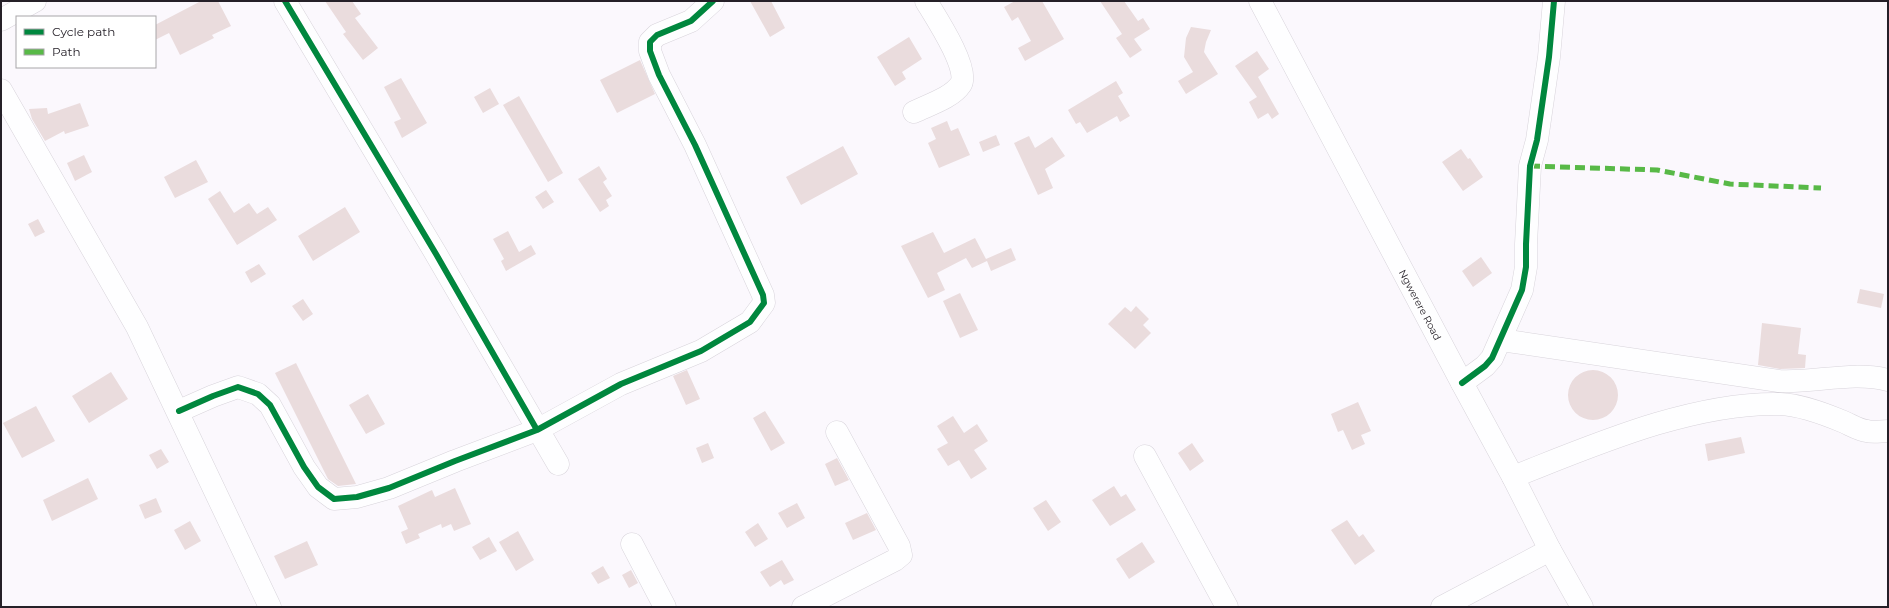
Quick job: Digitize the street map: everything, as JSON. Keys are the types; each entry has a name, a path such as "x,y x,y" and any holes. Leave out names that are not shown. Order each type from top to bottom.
{"street":[{"path":"1,20 35,1"},
{"path":"285,1 436,254 558,464"},
{"path":"179,411 238,387 258,394 270,405 304,467 318,487 334,499 357,497 389,488 537,430 621,384 701,351 750,322 764,303 763,295 736,233 659,75 650,51 650,42 657,35 691,21 713,1"},
{"path":"914,112 952,92 961,83 963,73 958,58 926,1"},
{"name":"Ngwerere Road","path":"1260,1 1513,477 1550,550 1582,607"},
{"path":"1462,383 1485,366 1492,358 1522,290 1526,267 1530,166 1536,140 1549,57 1554,1"},
{"path":"1,90 137,327 179,411 270,607"},
{"path":"1501,340 1779,381 1806,381 1845,376 1888,380"},
{"path":"1513,477 1587,448 1671,420 1730,408 1782,404 1820,413 1867,432 1888,431"},
{"path":"803,607 895,560 901,555 896,539 837,432"},
{"path":"1145,456 1227,607"},
{"path":"632,544 665,607"},
{"path":"1442,607 1550,550"}],"building":[{"path":"201,1 218,1 231,26 212,35 214,38 180,55 169,33 156,40 156,24"},
{"path":"325,1 352,1 361,14 355,18 378,48 363,60 343,34 346,32"},
{"path":"750,1 771,1 785,28 770,37"},
{"path":"1015,1 1042,1 1064,39 1025,61 1018,48 1031,41 1018,17 1012,21 1004,7"},
{"path":"1100,1 1124,1 1138,21 1143,18 1150,29 1134,39 1142,50 1130,58 1116,38 1122,34"},
{"path":"1191,27 1211,30 1204,52 1218,74 1186,94 1178,81 1193,72 1184,57 1186,38"},
{"path":"909,37 922,59 902,72 906,79 895,86 877,57"},
{"path":"1257,51 1269,69 1258,77 1279,114 1272,119 1268,113 1258,119 1249,102 1257,97 1235,66"},
{"path":"640,60 655,94 617,113 600,80"},
{"path":"401,78 427,123 402,138 394,122 401,119 384,87"},
{"path":"1116,81 1123,93 1118,96 1130,116 1120,122 1117,116 1087,133 1080,122 1076,124 1068,110"},
{"path":"490,88 499,104 483,113 474,97"},
{"path":"519,96 563,173 548,182 503,105"},
{"path":"80,103 89,126 65,134 64,131 45,141 32,119 29,109 47,108 48,114"},
{"path":"947,121 951,131 958,128 970,155 939,168 928,143 936,139 931,128"},
{"path":"996,135 1000,145 983,152 979,142"},
{"path":"1029,136 1035,148 1052,137 1065,156 1045,169 1053,188 1038,195 1014,143"},
{"path":"843,146 858,174 801,205 786,177"},
{"path":"1461,149 1468,159 1470,158 1483,177 1463,191 1442,162"},
{"path":"84,155 92,172 75,181 67,163"},
{"path":"196,160 208,182 175,198 164,177"},
{"path":"599,166 607,179 603,182 612,196 606,200 609,206 600,212 578,179"},
{"path":"546,190 554,202 543,209 535,197"},
{"path":"220,191 234,213 249,203 257,214 268,207 277,220 237,245 208,199"},
{"path":"345,207 360,232 313,261 298,236"},
{"path":"38,219 45,232 35,237 28,224"},
{"path":"508,231 519,252 531,245 536,254 506,271 501,261 504,259 493,239"},
{"path":"933,232 944,253 975,238 986,259 1011,248 1016,260 991,271 987,261 972,268 966,258 937,273 945,290 928,298 901,246"},
{"path":"1481,257 1492,273 1473,287 1462,271"},
{"path":"259,264 266,274 251,283 245,272"},
{"path":"1860,289 1884,294 1881,308 1857,303"},
{"path":"960,293 978,330 960,338 943,301"},
{"path":"303,299 313,314 303,321 292,306"},
{"path":"1136,306 1149,319 1143,325 1151,333 1135,349 1108,324 1125,307 1131,312"},
{"path":"1762,323 1801,328 1798,354 1806,355 1805,368 1780,369 1758,365"},
{"path":"296,363 356,484 338,486 328,479 275,373"},
{"path":"687,370 700,399 686,405 673,376"},
{"path":"1593,370 1607,374 1614,381 1618,395 1614,409 1607,416 1593,420 1579,416 1572,409 1568,395 1572,381 1579,374"},
{"path":"111,372 128,399 89,423 72,396"},
{"path":"368,394 385,424 366,434 349,405"},
{"path":"1358,402 1371,431 1361,435 1365,444 1352,450 1343,430 1338,432 1331,414"},
{"path":"36,406 55,441 22,458 3,423"},
{"path":"765,411 785,443 771,451 753,418"},
{"path":"953,416 964,433 977,424 988,441 974,450 987,469 971,479 959,460 948,466 937,449 948,443 937,426"},
{"path":"1741,437 1745,453 1708,461 1705,444"},
{"path":"708,443 714,458 702,463 696,448"},
{"path":"1192,443 1204,461 1190,471 1178,453"},
{"path":"161,449 169,462 157,469 149,455"},
{"path":"837,458 849,480 835,486 825,464"},
{"path":"88,478 98,499 52,521 43,500"},
{"path":"1114,486 1121,497 1126,494 1136,510 1110,526 1092,500"},
{"path":"455,488 471,524 454,531 451,524 442,528 441,524 418,534 420,538 406,544 401,532 408,529 398,506 432,490 435,497"},
{"path":"156,498 162,512 145,519 139,505"},
{"path":"1046,500 1061,522 1048,531 1033,508"},
{"path":"797,503 805,518 787,528 778,513"},
{"path":"867,513 876,530 853,540 845,523"},
{"path":"1347,520 1359,537 1363,534 1375,551 1355,565 1331,530"},
{"path":"190,521 201,541 185,550 174,530"},
{"path":"758,523 768,539 755,547 745,532"},
{"path":"518,531 534,560 516,571 499,542"},
{"path":"489,537 497,551 480,560 472,547"},
{"path":"307,541 318,565 285,579 274,556"},
{"path":"1142,542 1155,562 1129,579 1116,559"},
{"path":"782,560 794,580 784,585 781,580 770,587 760,572"},
{"path":"603,566 610,578 598,584 591,573"},
{"path":"631,570 638,583 629,588 622,575"}],"marked path":[{"path":"1530,166 1657,170 1730,184 1821,188"}],"cycle path":[{"path":"285,1 436,254 537,430"},
{"path":"179,411 238,387 258,394 270,405 304,467 318,487 334,499 357,497 389,488 537,430 621,384 701,351 750,322 764,303 763,295 695,145 659,75 650,51 650,42 657,35 691,21 713,1"},
{"path":"1462,383 1485,366 1492,358 1522,290 1526,267 1530,166 1537,140 1549,57 1554,1"}]}
